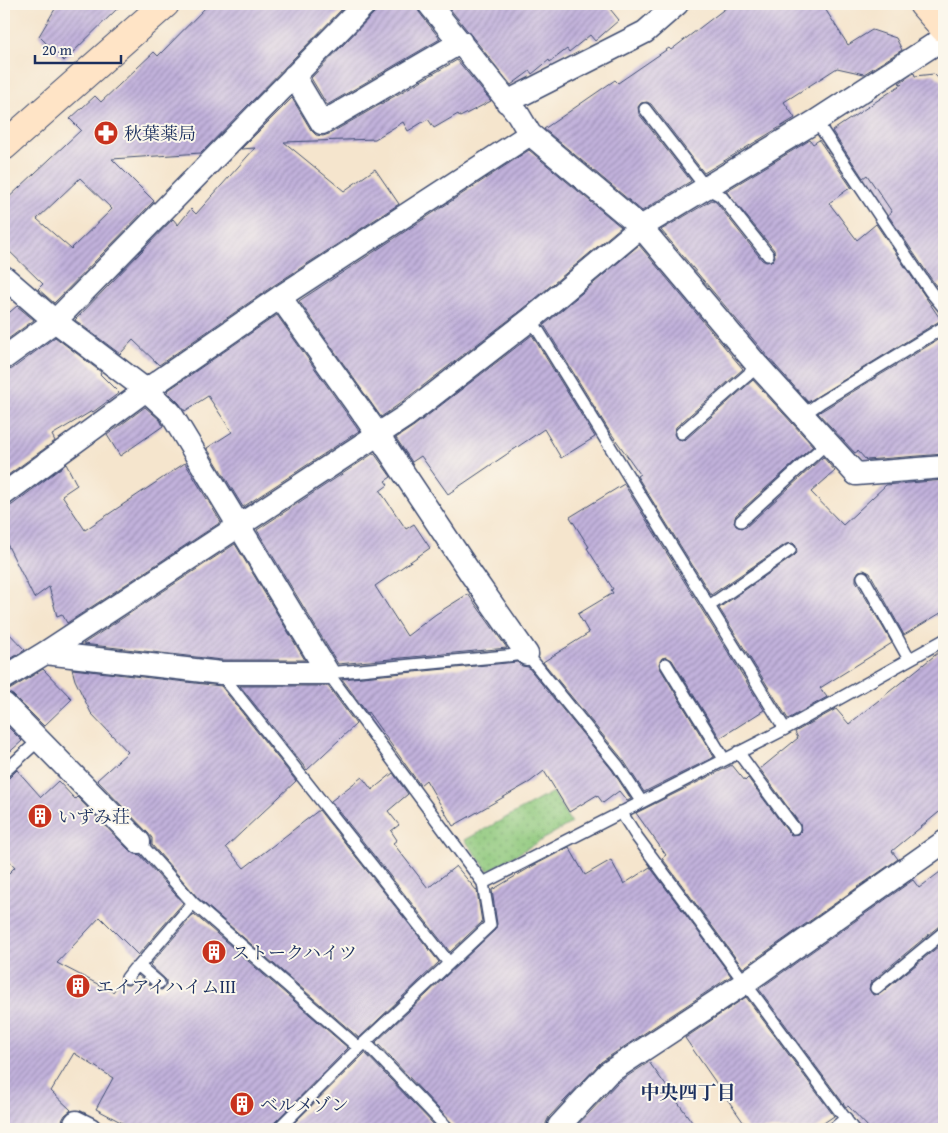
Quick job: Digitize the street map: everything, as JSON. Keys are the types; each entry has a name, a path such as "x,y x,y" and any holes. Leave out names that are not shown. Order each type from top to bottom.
{"main road":[{"path":"4,146 165,4"},
{"path":"923,4 944,28"}],"street":[{"path":"4,358 55,321 365,4"},
{"path":"429,4 518,114 530,134 641,226 758,366 856,474 944,467"},
{"path":"507,102 645,32 678,4"},
{"path":"4,678 378,436 531,319 641,226 816,122 944,38"},
{"path":"294,76 322,123 460,42"},
{"path":"4,494 146,390 280,297 530,134"},
{"path":"4,277 55,321 146,390 170,412 328,673"},
{"path":"280,297 378,436 527,654"},
{"path":"45,653 220,673 328,673"},
{"path":"4,704 38,741 139,842"},
{"path":"558,1128 608,1073 746,982 944,842"},
{"path":"72,1129 76,1122 90,1129"}],"lane":[{"path":"645,109 706,188 721,196 768,255"},
{"path":"816,122 930,291 944,308"},
{"path":"531,319 785,729"},
{"path":"803,415 944,326"},
{"path":"680,433 758,366"},
{"path":"741,521 828,442"},
{"path":"709,606 790,550"},
{"path":"863,577 909,659"},
{"path":"483,883 785,729 944,640"},
{"path":"328,673 527,654 618,766 641,802"},
{"path":"666,664 724,760"},
{"path":"220,673 449,963"},
{"path":"278,1129 362,1045 490,924 483,883 328,673"},
{"path":"4,772 38,741"},
{"path":"738,752 794,828"},
{"path":"621,812 637,837 854,1129"},
{"path":"139,842 193,903 362,1045 448,1129"},
{"path":"126,978 139,966 193,903"},
{"path":"876,988 944,932"},
{"path":"139,966 159,983"},
{"path":"833,1129 846,1118"}],"green space":[{"path":"553,792 571,823 488,871 465,840"}],"building":[{"path":"58,4 122,4 64,61 39,36"},
{"path":"209,4 347,4 201,153 112,159 154,201 54,303 38,289 43,284 4,246 4,202 81,130 70,119 95,96 101,102 154,52 158,56","holes":["80,178 112,209 71,249 37,219"]},
{"path":"378,4 416,4 419,12 440,39 327,105 311,78 374,13"},
{"path":"446,4 606,4 619,20 595,41 590,35 569,52 567,49 550,62 549,60 532,74 530,71 511,85"},
{"path":"731,4 822,4 848,45 872,30 896,38 902,50 864,74 837,68 784,102 795,118 704,173 651,104 647,102 641,103 638,107 639,114 691,181 642,211 544,129 615,80 618,83 669,48 671,50"},
{"path":"457,60 491,101 460,117 458,114 434,128 428,119 408,131 403,122 375,139 284,142 344,191 375,169 399,204 273,286 159,365 133,340 120,354 75,320 173,219 178,225 191,209 196,214 255,148 241,149 292,98 311,130 316,135 323,136"},
{"path":"914,73 915,76 934,74 944,84 944,281 936,286 888,215 892,212 867,175 863,178 832,131 902,84 899,83"},
{"path":"810,140 813,144 819,140 851,187 829,203 857,240 876,224 941,320 808,402 661,230 712,200 716,202 762,260 766,262 772,261 775,257 774,250 726,191"},
{"path":"529,150 621,227 523,309 381,417 299,301"},
{"path":"639,245 743,369 676,427 674,434 676,438 686,439 753,380 813,446 736,515 734,522 736,526 746,527 823,457 835,471 811,492 843,525 886,485 944,480 944,611 904,635 870,573 864,570 859,571 856,581 892,643 820,688 827,697 788,719 719,608 794,556 797,553 796,546 793,543 786,544 711,595 637,476 640,474 608,429 544,325"},
{"path":"17,306 34,320 4,342 4,317"},
{"path":"277,315 359,431 243,507 207,448 232,432 208,396 185,411 167,391"},
{"path":"532,335 595,437 561,458 544,429 448,494 421,456 412,462 396,438"},
{"path":"944,336 944,454 866,460 858,451 855,453 818,413"},
{"path":"55,337 101,372 100,374 119,393 93,412 52,435 55,441 4,478 4,371 12,369"},
{"path":"145,407 160,420 163,426 120,456 107,435"},
{"path":"374,453 391,477 385,481 388,485 380,491 406,529 414,524 430,548 375,586 407,636 436,614 468,594 507,648 338,664 257,530"},
{"path":"185,463 221,522 67,623 62,614 57,616 49,587 34,598 4,538 4,507 12,505 66,464 77,485 62,495 85,530"},
{"path":"624,484 764,710 720,738 672,660 666,657 662,658 659,664 660,668 714,757 644,792 624,761 543,662 589,633 578,614 613,593 611,590 613,589 570,517"},
{"path":"235,544 305,660 222,660 83,644"},
{"path":"4,628 25,650 4,663"},
{"path":"944,648 944,808 892,851 898,859 743,968 662,858 666,855 636,813 732,765 745,781 748,778 788,832 791,835 798,834 801,831 800,824 760,769 798,738 795,732 836,709 849,724"},
{"path":"517,662 522,666 528,667 612,770 631,799 627,801 619,791 603,803 597,795 569,812 544,771 530,782 453,826 426,780 420,785 342,679"},
{"path":"43,669 72,699 44,726 13,695 4,691 11,689"},
{"path":"72,669 221,686 296,781 226,847 244,868 319,810 439,962 359,1038 198,898 152,845 152,838 148,833 97,780 128,752 91,713 75,680"},
{"path":"240,686 328,686 356,724 307,770"},
{"path":"4,723 22,741 4,757"},
{"path":"17,770 41,797 58,781 75,799 77,797 130,851 140,855 183,903 138,955 100,917 57,963 113,992 121,982 129,985 138,975 155,989 162,990 166,985 166,980 150,965 194,914 348,1048 273,1124 271,1129 134,1129 96,1109 113,1078 74,1053 51,1091 71,1110 61,1122 54,1129 4,1129 4,878 15,867 4,855 4,779 9,778"},
{"path":"393,773 408,794 388,811 399,825 391,831 397,840 393,843 428,888 456,866 477,891 482,922 450,952 331,801 362,777 372,790"},
{"path":"569,847 585,875 611,860 624,884 650,867 731,976 601,1062 549,1117 546,1129 455,1129 453,1124 376,1042 495,930 497,924 492,890"},
{"path":"944,869 944,925 939,926 871,982 869,989 873,995 880,994 944,942 944,1129 870,1129 848,1106 846,1107 759,989 913,880 919,888"},
{"path":"746,997 834,1116 815,1129 748,1129 685,1038"},
{"path":"365,1053 438,1129 288,1129"},
{"path":"649,1062 697,1129 574,1129 617,1083"}],"place":[{"name":"秋葉薬局","path":"106,133"},
{"name":"いずみ荘","path":"40,816"},
{"name":"ストークハイツ","path":"214,952"},
{"name":"エイアイハイムⅢ","path":"78,986"},
{"name":"ベルメゾン","path":"242,1104"}],"district":[{"name":"中央四丁目","path":"688,1092"}]}
